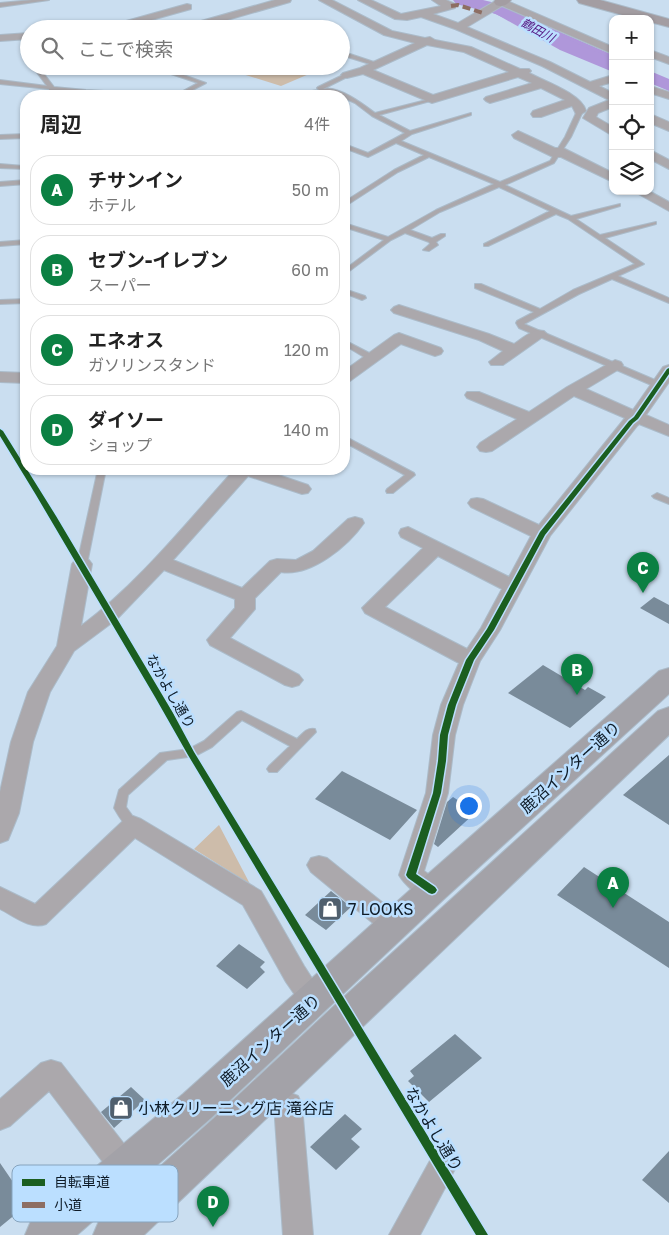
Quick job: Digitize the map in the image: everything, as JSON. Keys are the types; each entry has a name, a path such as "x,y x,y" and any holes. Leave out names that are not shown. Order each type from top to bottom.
{"main road":[{"name":"鹿沼インター通り","path":"128,1165 197,1106 432,890 669,678"},
{"path":"178,1177 669,718"},
{"name":"鹿沼インター通り","path":"46,1235 61,1222"},
{"path":"114,1235 128,1222"}],"street":[{"path":"216,20 286,0"},
{"path":"324,0 381,30 426,42 467,48 542,84 577,106"},
{"path":"364,0 399,17 407,18 451,6 437,0"},
{"path":"350,74 364,70 458,27 503,1 609,49"},
{"path":"594,1 669,23"},
{"path":"141,20 187,7"},
{"path":"422,14 546,64 609,96"},
{"path":"582,38 601,33"},
{"path":"0,38 20,37"},
{"path":"654,55 669,61"},
{"path":"654,66 669,61"},
{"path":"364,70 432,99 546,64"},
{"path":"589,86 609,79"},
{"path":"490,99 542,84"},
{"path":"654,90 669,96"},
{"path":"609,105 594,111 589,118 609,130"},
{"path":"537,114 577,106"},
{"path":"654,120 669,127"},
{"path":"518,135 609,176"},
{"path":"654,153 669,165"},
{"path":"646,195 669,207"},
{"path":"399,310 484,337 515,350"},
{"path":"497,362 539,334"},
{"path":"350,374 399,338 435,351"},
{"path":"486,448 573,390 615,366"},
{"path":"0,377 20,378"},
{"path":"432,890 411,875 437,793 444,735 452,705 470,660 490,630 542,534 636,418 666,377"},
{"path":"573,390 669,431"},
{"path":"473,395 530,418"},
{"path":"67,646 110,614 162,562 240,475"},
{"path":"262,475 302,489"},
{"path":"477,502 542,534"},
{"path":"292,680 218,640 245,608 245,596 277,565 286,568 310,564 355,523"},
{"path":"408,533 514,587"},
{"path":"436,547 372,608 470,660"},
{"path":"162,562 245,596"},
{"path":"0,834 7,812 22,742 33,707 39,692 67,646 82,564"},
{"path":"0,897 37,917 133,825 252,898 295,974 313,1000"},
{"path":"319,865 394,926"},
{"path":"0,1117 51,1072 122,1165"},
{"path":"288,1105 298,1235"},
{"path":"404,1235 442,1167"}],"lane":[{"path":"0,5 46,0"},
{"path":"350,55 376,64"},
{"path":"42,75 52,88"},
{"path":"178,75 203,84 189,90"},
{"path":"318,90 328,82 347,75"},
{"path":"0,82 69,90"},
{"path":"350,99 374,116 410,133"},
{"path":"374,116 432,99"},
{"path":"350,268 389,239 438,211 552,162 568,137 577,106"},
{"path":"350,148 368,155 410,133 468,114"},
{"path":"0,137 20,136"},
{"path":"396,141 501,185 570,218 640,264 576,292 520,323 522,326 539,334 615,366 666,377"},
{"path":"350,201 396,171 428,155"},
{"path":"0,166 20,165"},
{"path":"0,184 20,182"},
{"path":"570,218 618,205"},
{"path":"486,245 556,211"},
{"path":"599,237 654,224"},
{"path":"350,227 389,239"},
{"path":"404,230 432,241 443,236"},
{"path":"427,250 434,245 432,241"},
{"path":"0,244 20,242"},
{"path":"350,264 354,265"},
{"path":"611,276 669,301"},
{"path":"478,286 540,312"},
{"path":"350,293 362,298"},
{"path":"0,302 20,301"},
{"path":"350,345 372,358"},
{"path":"350,441 411,475 390,491"},
{"path":"82,564 101,475"},
{"path":"657,496 669,501"},
{"path":"133,825 120,808 123,793 164,756 191,753 208,744 241,716 298,745"},
{"path":"273,770 311,732"}],"shaded area":[{"path":"246,75 307,75 281,86"},
{"path":"219,825 250,884 194,849"}],"water":[{"path":"503,7 609,53 609,64 493,13"},
{"path":"654,73 669,79 669,91 654,85"}],"building":[{"path":"654,597 669,605 669,624 640,608"},
{"path":"543,665 585,690 588,687 606,697 570,728 508,693"},
{"path":"669,755 669,825 623,795"},
{"path":"342,771 417,810 390,840 315,799"},
{"path":"453,797 476,812 438,847 434,844 447,802"},
{"path":"584,867 669,922 669,968 557,895"},
{"name":"7 LOOKS","path":"331,891 351,907 326,930 305,915"},
{"path":"239,944 265,962 260,967 265,972 247,989 216,966"},
{"path":"455,1034 482,1058 429,1102 408,1081 414,1076 410,1071"},
{"name":"小林クリーニング店 滝谷店","path":"131,1087 145,1100 114,1128 101,1112"},
{"path":"345,1114 362,1129 351,1139 360,1147 336,1170 310,1147"},
{"path":"669,1151 669,1203 642,1180"},
{"path":"0,1163 12,1181 12,1217 0,1227"}],"waterway":[{"name":"鶴田川","path":"462,0 502,10 567,46 609,64"}],"marked path":[{"path":"451,6 458,5 483,13"}],"cycle path":[{"path":"432,890 411,875 437,793 444,735 452,705 470,660 490,630 542,534 636,418 669,370"},
{"name":"なかよし通り","path":"0,431 20,462"},
{"name":"なかよし通り","path":"28,475 191,753 482,1235"}],"place":[{"name":"エネオス","path":"643,593"},
{"name":"セブン-イレブン","path":"577,695"},
{"name":"チサンイン","path":"613,908"},
{"name":"7 LOOKS","path":"330,909"},
{"name":"小林クリーニング店 滝谷店","path":"121,1108"},
{"name":"ダイソー","path":"213,1227"}]}
